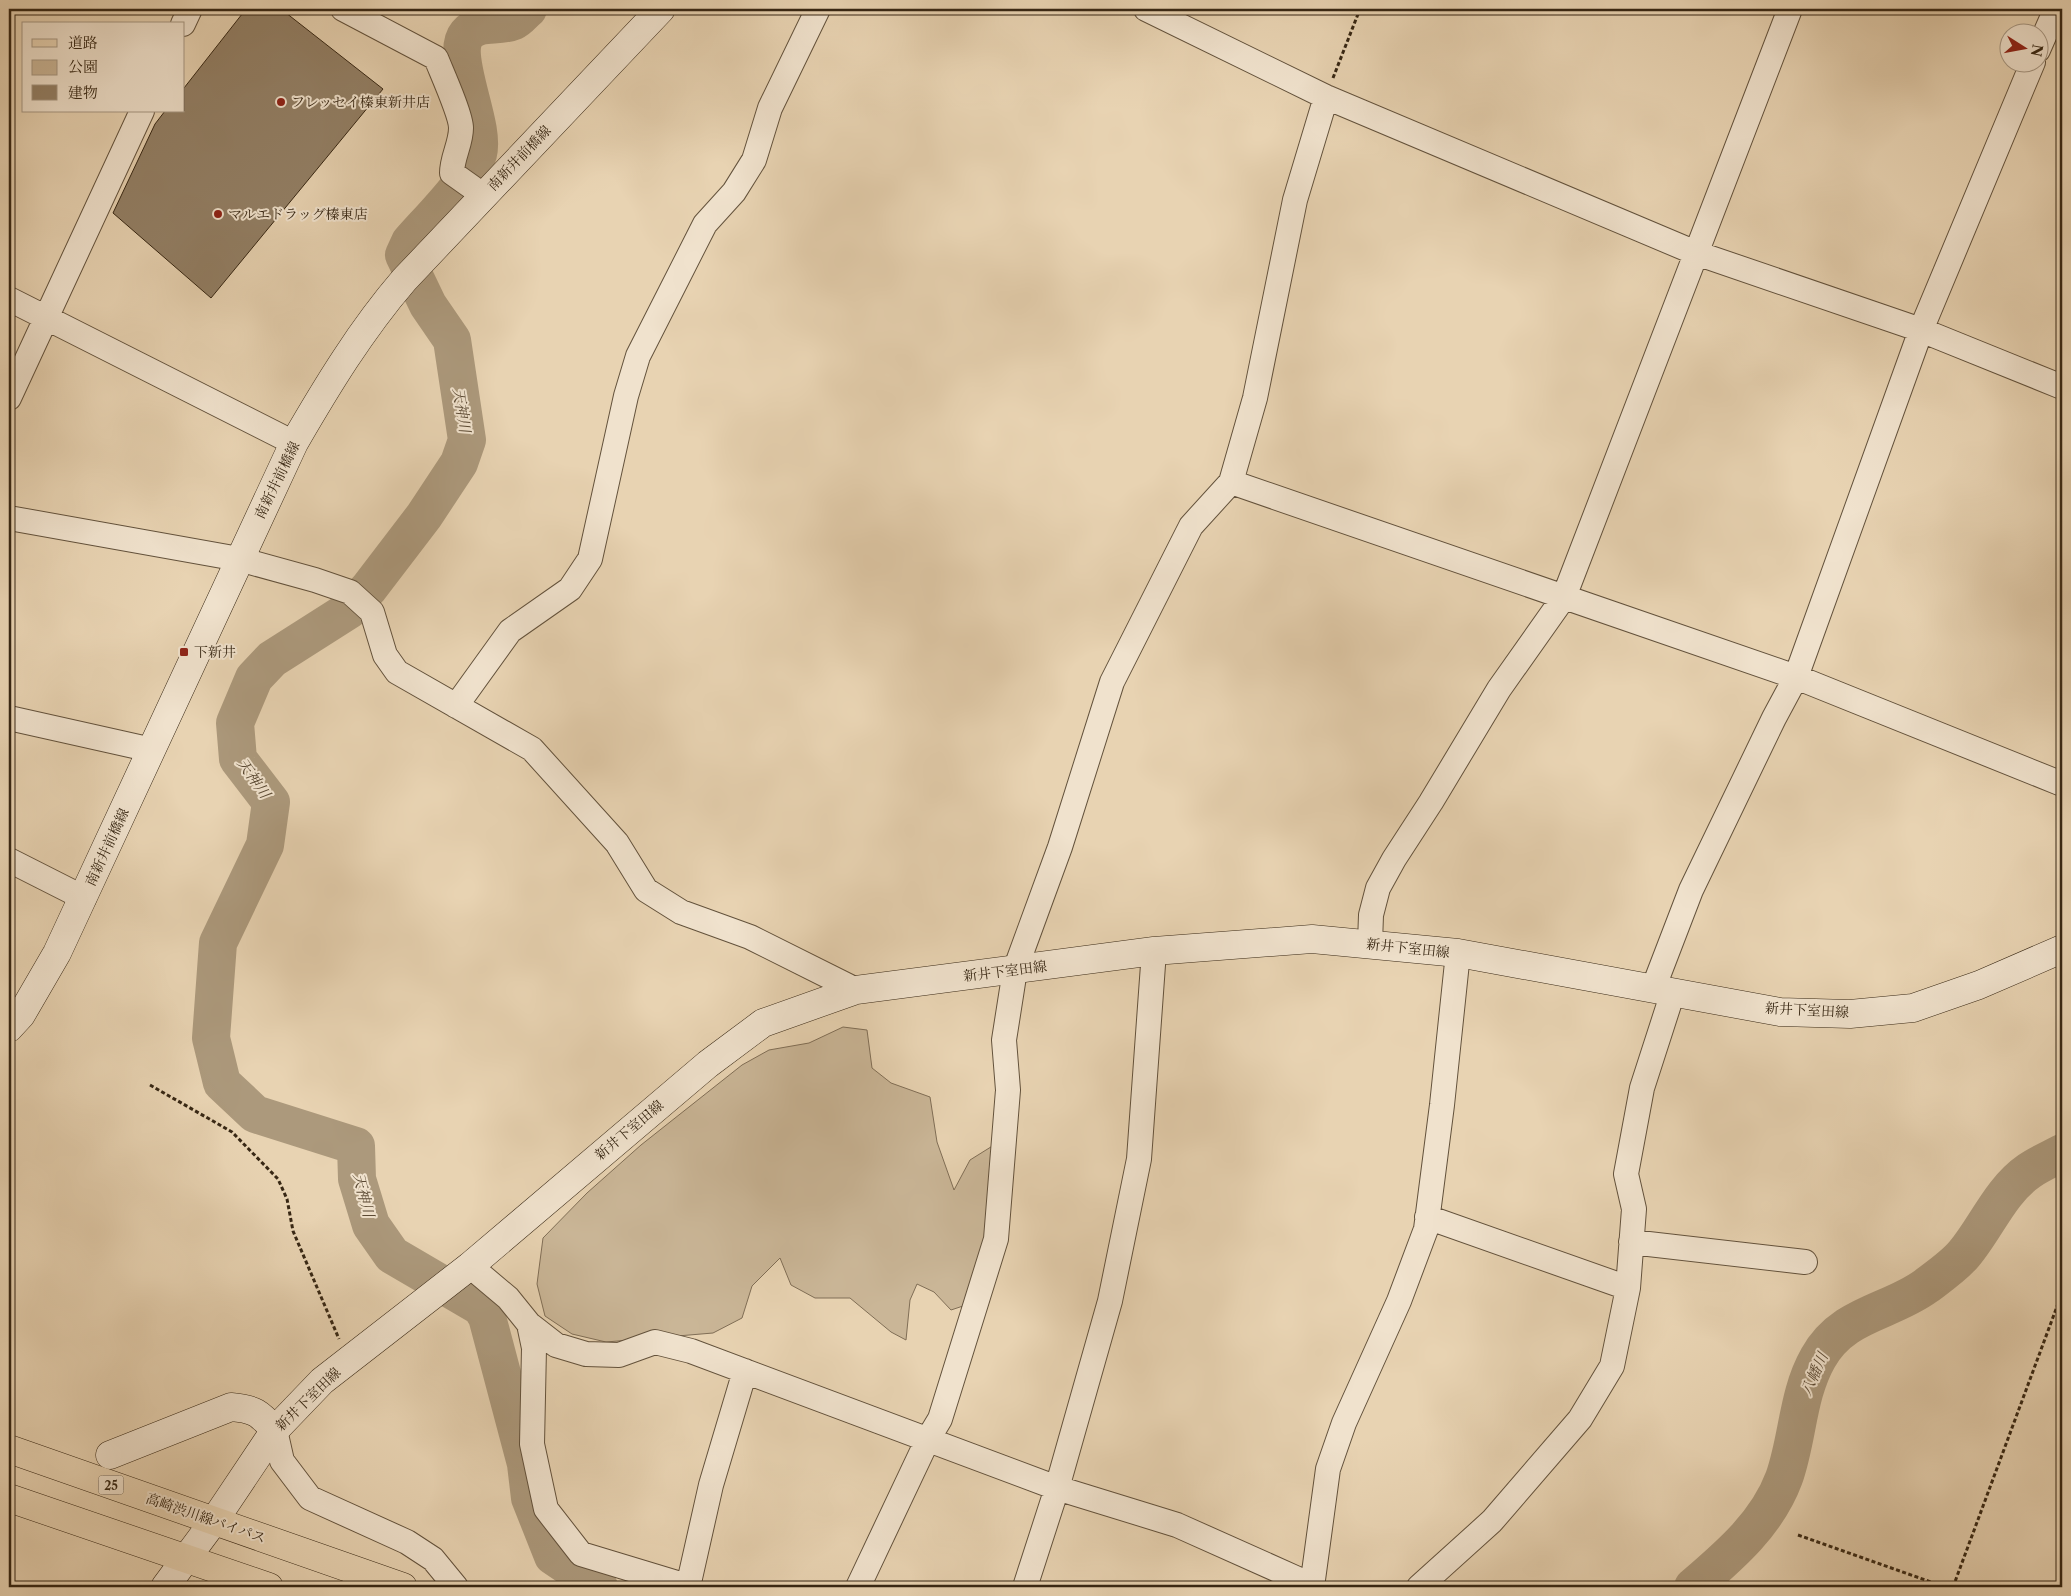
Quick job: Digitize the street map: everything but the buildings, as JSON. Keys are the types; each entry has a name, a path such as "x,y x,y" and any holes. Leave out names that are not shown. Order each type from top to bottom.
{"main road":[{"name":"南新井前橋線","path":"9,1028 21,1015 38,989 84,898 294,443 329,384 380,308 483,195 661,9"},
{"name":"新井下室田線","path":"165,1587 214,1521 275,1430 322,1381 470,1266 708,1064 763,1024 856,990 1154,951 1312,939 1370,943 1458,953 1780,1012 1850,1014 1913,1008 1980,985 2062,949"},
{"path":"110,1455 231,1407 248,1409 259,1413 275,1430"},
{"name":"高崎渋川線バイパス","path":"9,1449 403,1587"},
{"path":"9,1498 269,1587"}],"street":[{"path":"184,22 190,9"},
{"path":"343,9 436,58 461,126 458,148 452,160 452,173 483,195"},
{"path":"456,706 510,631 570,589 590,559 626,396 638,356 705,224 734,192 754,160 770,108 818,9"},
{"path":"1148,9 1326,97 1696,253 1921,330 2062,387"},
{"path":"1370,943 1371,915 1378,888 1394,859 1432,802 1499,690 1564,597 1790,9"},
{"path":"2048,27 2056,9"},
{"path":"1419,1587 1492,1521 1580,1419 1612,1366 1628,1288 1632,1242 1634,1209 1626,1174 1663,991 1691,890 1774,718 1796,678 1921,330 2030,72"},
{"path":"858,1587 928,1439 940,1420 996,1239 1008,1090 1004,1040 1015,970 1060,847 1112,682 1191,526 1231,482 1257,389 1295,200 1326,97"},
{"path":"9,398 142,112"},
{"path":"9,299 294,443"},
{"path":"1231,482 1796,678 2062,784"},
{"path":"9,518 240,559 350,592 372,612 385,656 397,672 532,749 617,843 646,890 681,912 750,937 856,990"},
{"path":"9,718 152,750"},
{"path":"9,860 84,898"},
{"path":"1025,1587 1057,1488 1110,1301 1139,1159 1154,951"},
{"path":"470,1266 508,1298 528,1324 556,1345 586,1354 619,1355 655,1342 691,1350 1057,1488 1177,1525 1313,1585 1328,1469 1344,1422 1400,1301 1426,1229 1442,1106 1458,953"},
{"path":"1428,1217 1628,1288"},
{"path":"1632,1242 1805,1262"},
{"path":"528,1324 534,1348 532,1444 546,1509 581,1554 689,1587 711,1485 745,1371"},
{"path":"275,1430 282,1461 310,1498 407,1542 433,1559 456,1587"}],"path":[{"path":"1326,97 1360,9"},
{"path":"150,1085 232,1132 278,1179 287,1199 293,1231 335,1332 351,1359"},
{"path":"1953,1587 2062,1293"},
{"path":"1798,1535 1945,1587"}],"green space":[{"path":"843,1027 867,1030 872,1068 891,1083 930,1097 937,1142 954,1190 970,1160 994,1145 1004,1160 969,1304 951,1310 934,1292 917,1284 910,1300 906,1340 891,1332 850,1298 815,1298 791,1285 780,1258 752,1286 742,1318 713,1333 606,1342 572,1334 545,1316 537,1284 543,1238 587,1193 641,1145 742,1065 769,1050 809,1043"}],"waterway":[{"name":"天神川","path":"528,9 514,21 477,27 467,34 463,44 462,58 477,126 478,154 467,176 410,242 404,255 428,305 452,340 467,440 459,463 424,516 369,588 349,610 272,659 254,678 235,723 238,759 271,802 265,845 218,943 211,1038 222,1083 255,1114 356,1146 357,1179 371,1225 392,1255 481,1307 487,1317 526,1464 530,1498 553,1556 599,1587"},
{"name":"八幡川","path":"1693,1587 1746,1538 1777,1495 1789,1463 1802,1402 1811,1372 1828,1343 1853,1323 1912,1295 1956,1263 1972,1244 2001,1199 2019,1179 2033,1168 2062,1153"}],"place":[{"name":"フレッセイ榛東新井店","path":"281,102"},
{"name":"マルエドラッグ榛東店","path":"218,214"},
{"name":"下新井","path":"184,652"}]}
